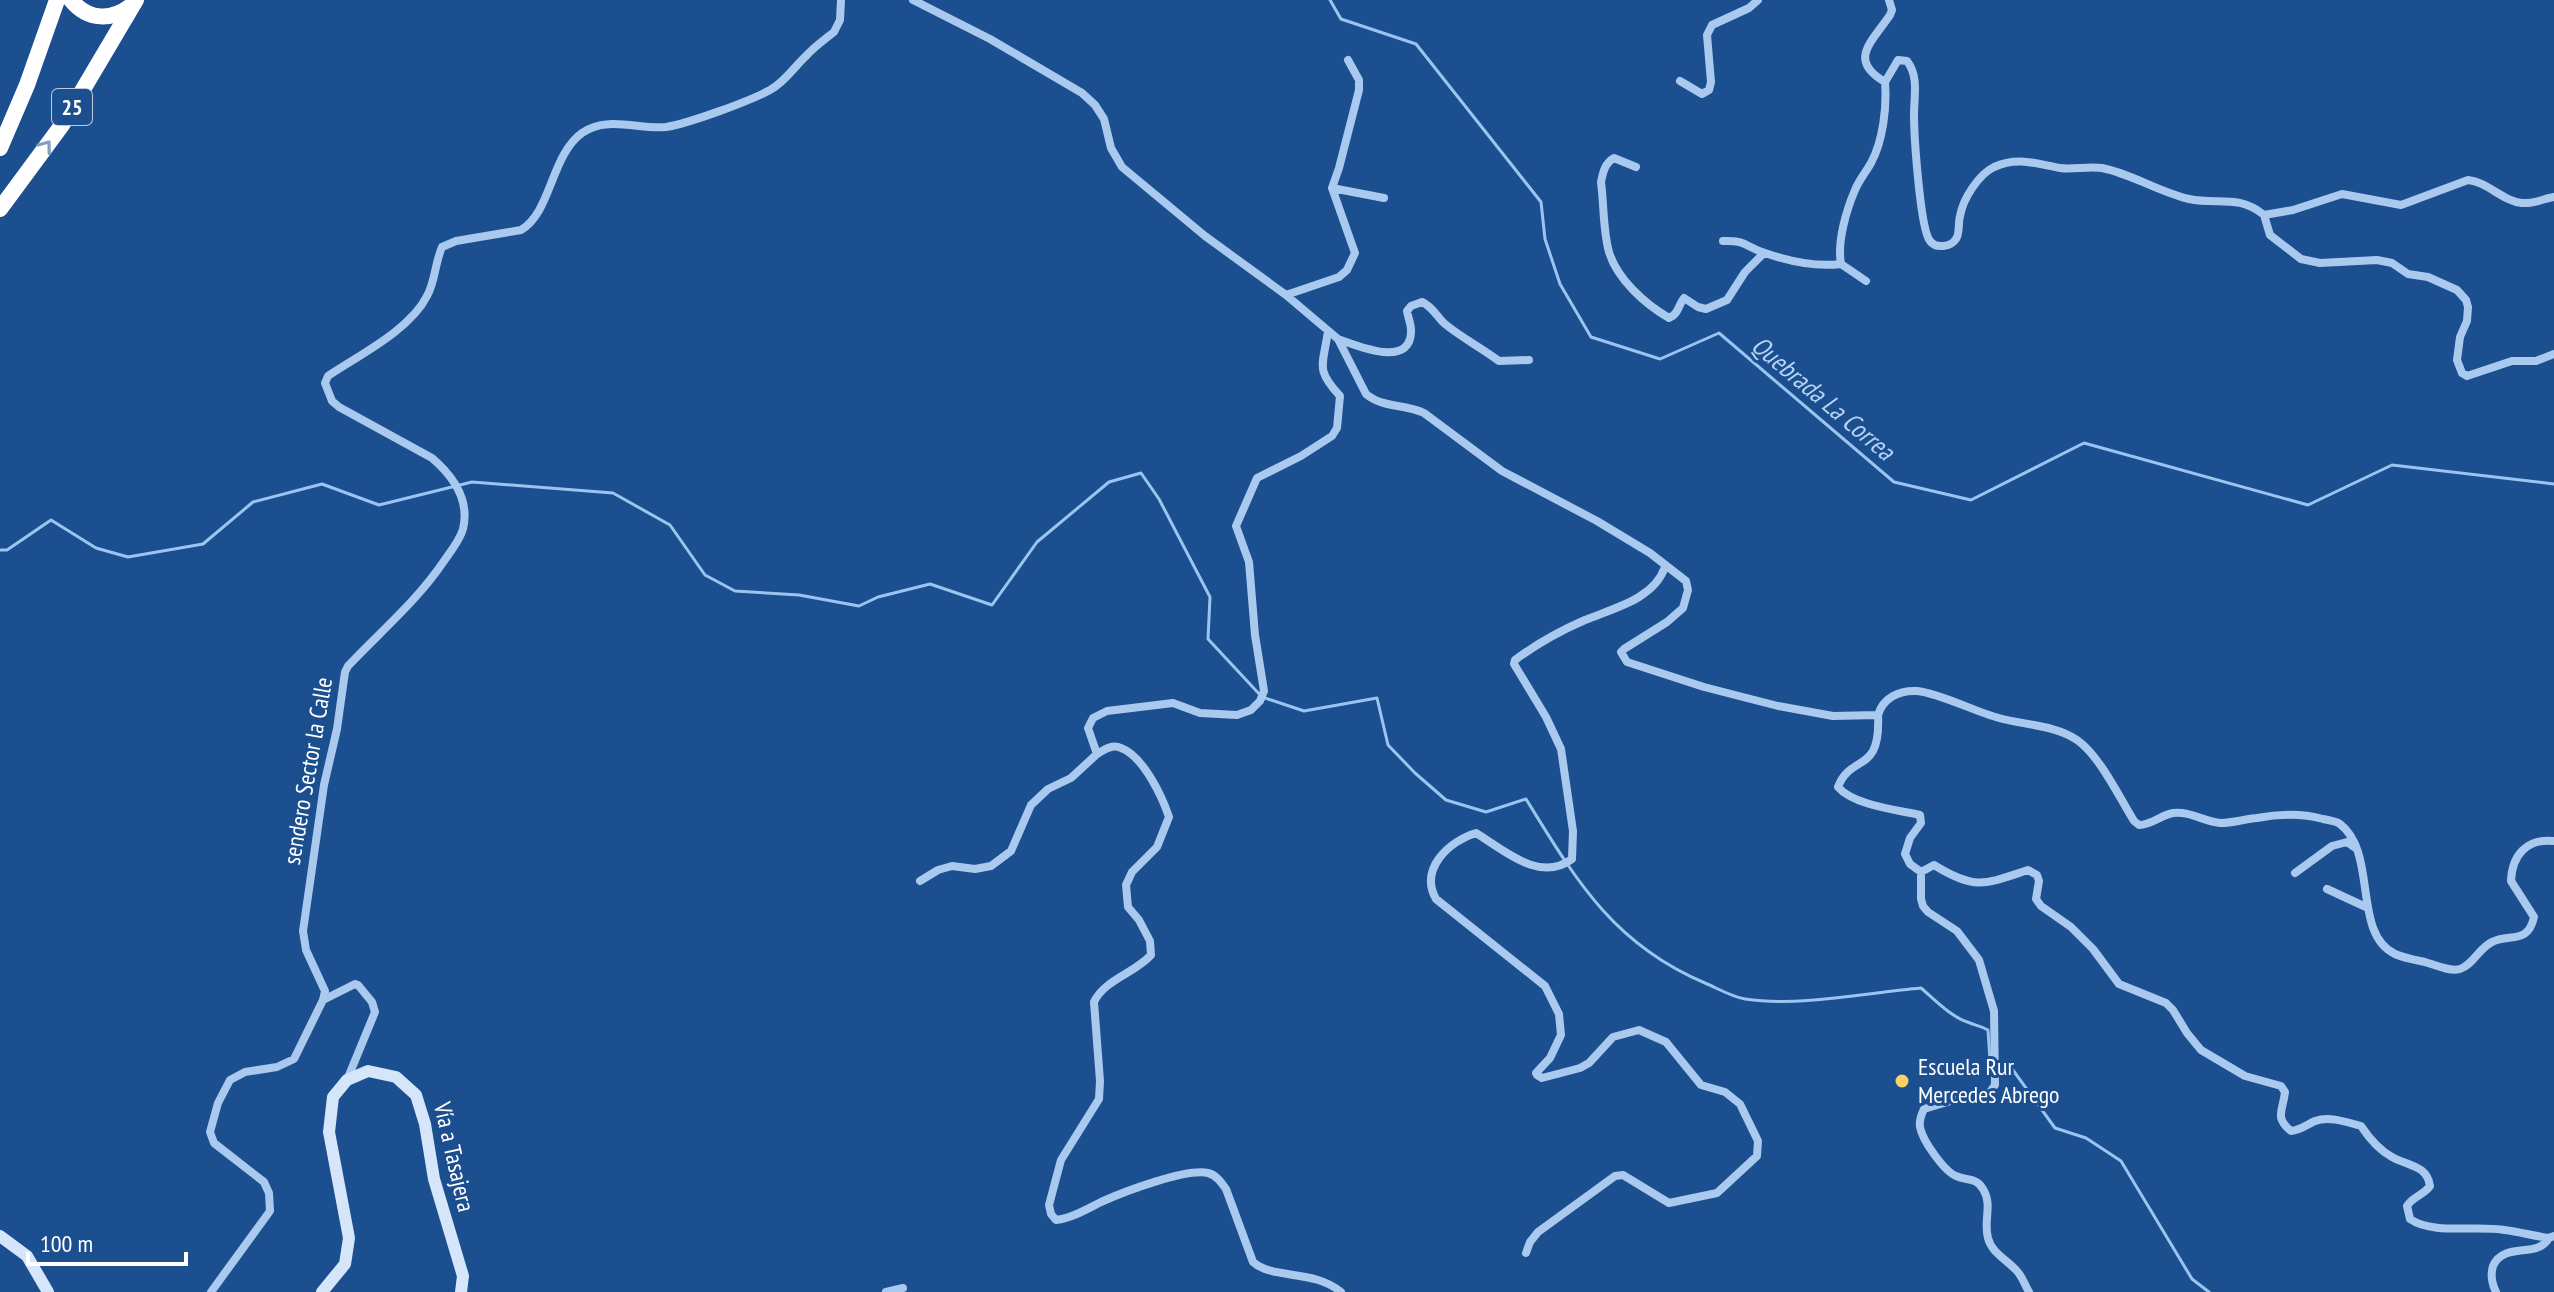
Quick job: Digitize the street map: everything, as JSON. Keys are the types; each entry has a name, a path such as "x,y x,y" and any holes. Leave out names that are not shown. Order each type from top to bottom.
{"highway":[{"name":"25","path":"0,148 27,85 57,0"},
{"path":"71,0 77,8 91,16 106,18 121,13 135,2"},
{"name":"25","path":"0,209 62,125 135,2"}],"street":[{"name":"sendero Sector la Calle","path":"323,1000 325,991 306,950 303,931 324,785 337,729 345,672 430,582 457,542 464,521 459,491 444,469 432,458 339,407 332,401 325,383 328,376 416,313 428,295 442,247 456,241 515,231 530,224 566,152 582,133 602,126 624,124 664,127 772,89 834,32 840,20 841,0"},
{"path":"913,0 980,34 1082,93 1104,119 1111,148 1122,167 1338,339 1380,354 1400,349 1408,342 1411,332 1407,311 1422,302 1454,330 1499,361 1529,360"},
{"path":"1680,81 1702,94 1709,90 1708,30 1758,0"},
{"path":"1885,82 1871,75 1864,60 1865,52 1890,15 1889,0"},
{"path":"1286,295 1339,277 1347,270 1355,253 1332,188 1359,90 1359,80 1348,60"},
{"path":"1841,264 1840,249 1846,216 1878,143 1884,116 1885,82 1898,60 1907,61 1914,76 1914,128 1922,222 1933,244 1946,246 1955,242 1966,196 1993,167 2029,160 2062,169 2075,166 2103,168 2190,199 2237,201 2253,206 2264,215 2270,235 2301,259 2320,263 2377,260 2392,263 2408,274 2428,277 2457,290 2468,307 2457,360 2462,373 2467,376 2512,361 2536,361 2554,354"},
{"path":"1636,167 1614,158 1606,165 1601,182 1607,243 1613,263 1645,302 1669,318 1684,298 1706,309 1720,304 1733,293 1745,272 1764,253"},
{"path":"2264,215 2293,210 2342,194 2401,205 2468,180 2477,181 2520,203 2554,197"},
{"path":"1332,188 1384,198"},
{"path":"1723,241 1744,242 1764,253 1818,265 1841,264 1866,281"},
{"path":"1097,754 1088,728 1093,718 1107,711 1173,703 1200,713 1223,716 1251,710 1260,701 1264,691 1255,635 1249,562 1236,526 1257,478 1323,444 1337,428 1340,396 1323,377 1322,370 1328,331"},
{"path":"1338,339 1366,394 1373,400 1424,413 1502,471 1650,553 1686,581 1688,590 1683,608 1624,649 1621,652 1627,662 1704,687 1778,706 1833,716 1878,715"},
{"path":"1526,1253 1538,1232 1609,1179 1623,1175 1669,1203 1682,1201 1717,1193 1757,1156 1759,1149 1740,1104 1725,1092 1701,1085 1666,1042 1639,1030 1613,1037 1589,1063 1580,1068 1540,1077 1536,1073 1550,1058 1561,1035 1559,1014 1545,986 1436,899 1430,889 1430,880 1440,857 1459,838 1476,833 1522,861 1546,870 1560,868 1572,859 1573,831 1561,749 1514,664 1515,660 1583,621 1615,609 1649,590 1662,577 1665,567"},
{"path":"1921,872 1910,864 1905,854 1910,838 1921,823 1920,815 1847,796 1838,787 1840,781 1868,759 1877,745 1881,705 1887,699 1918,691 1997,718 2062,732 2077,741 2090,752 2139,825 2146,825 2171,813 2190,814 2223,823 2304,814 2339,823 2359,849 2368,908 2384,946 2395,954 2455,970 2462,969 2483,947 2496,939 2517,938 2529,930 2534,917 2511,881 2513,863 2528,844 2542,839 2554,841"},
{"path":"920,881 952,866 975,869 991,866 1011,851 1031,805 1048,789 1071,778 1108,748 1119,746 1133,755 1161,794 1169,817 1157,847 1132,872 1126,885 1128,907 1150,941 1151,955 1141,966 1097,994 1094,1002 1099,1099 1061,1160 1049,1205 1051,1214 1056,1220 1064,1219 1112,1197 1188,1172 1210,1173 1226,1189 1253,1262 1260,1268 1310,1276 1341,1292"},
{"path":"2295,873 2332,846 2347,842 2359,849"},
{"path":"1921,872 1934,865 1965,882 1986,884 2032,871 2039,881 2036,899 2041,906 2071,927 2093,949 2119,984 2166,1003 2206,1053 2245,1076 2281,1086 2285,1092 2280,1113 2282,1123 2291,1131 2302,1130 2328,1119 2361,1126 2372,1141 2391,1157 2420,1168 2430,1186 2407,1206 2410,1219 2415,1223 2446,1229 2469,1227 2552,1237 2547,1244 2538,1248 2510,1251 2496,1261 2491,1275 2496,1292"},
{"path":"1921,872 1923,906 1957,931 1979,960 1994,1011 1995,1085 1987,1096 1964,1097 1924,1109 1919,1124 1926,1142 1951,1174 1975,1180 1982,1187 1989,1202 1988,1240 2019,1273 2029,1292"},
{"path":"2327,889 2368,908"},
{"path":"211,1292 270,1211 269,1193 264,1182 214,1143 210,1132 218,1103 230,1080 245,1072 277,1067 294,1059 323,1000 355,984 375,1012 347,1080 333,1097 329,1132 349,1238 345,1264 322,1292"},
{"name":"Vía a Tasajera","path":"347,1080 368,1071 396,1077 416,1095 425,1124 434,1179 463,1276 461,1292"},
{"path":"0,1236 27,1256 48,1292"},
{"path":"886,1292 903,1288"}],"waterway":[{"name":"Quebrada La Correa","path":"1330,0 1341,19 1416,44 1541,202 1545,239 1560,284 1591,337 1660,359 1719,333 1894,482 1971,500 2084,443 2308,505 2392,465 2554,484"},
{"path":"0,550 7,550 51,520 96,548 128,557 203,544 253,502 322,484 379,505 472,482 613,493 670,525 705,575 735,591 799,595 859,606 878,597 930,584 992,605 1037,542 1109,482 1141,473 1159,499 1210,597 1208,639 1262,697 1304,711 1377,698 1388,745 1446,800 1486,812 1526,799 1580,883 1621,929 1673,967 1725,992 1745,999 1788,1001 1921,988 1963,1021 1988,1030 1990,1060 1994,1064 2010,1066 2055,1128 2086,1138 2121,1161 2192,1279 2209,1292"}],"place":[{"name":"Escuela Rur Mercedes Abrego","path":"1902,1081"}]}
